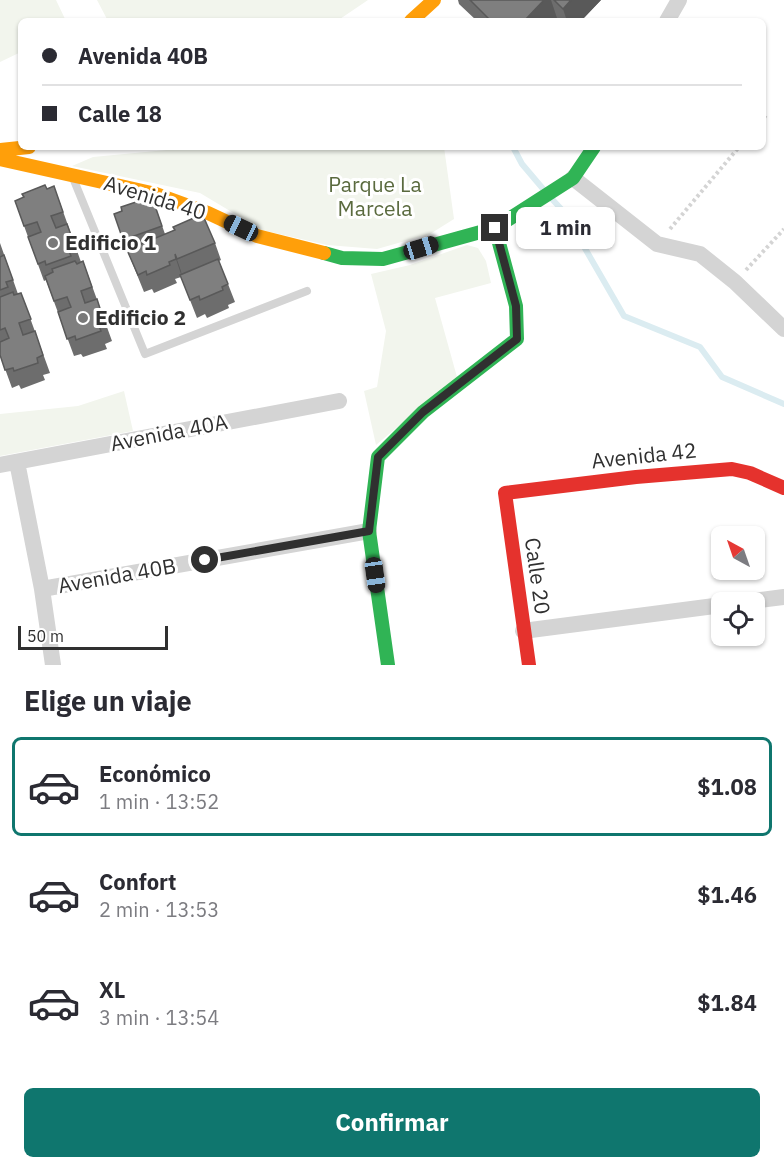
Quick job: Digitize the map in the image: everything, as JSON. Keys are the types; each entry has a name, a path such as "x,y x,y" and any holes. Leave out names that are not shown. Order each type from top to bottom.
{"street":[{"path":"414,18 434,0"},
{"path":"669,18 679,0"},
{"path":"0,150 18,148"},
{"name":"Avenida 40","path":"0,159 156,194 208,213 257,236 342,258 383,259 495,228 573,178 592,150"},
{"path":"573,178 657,244 700,254 735,282 784,329"},
{"path":"387,665 369,531 378,457 423,412 517,339 516,306 495,228"},
{"name":"Avenida 40A","path":"0,465 339,401"},
{"path":"17,462 42,589 53,665"},
{"name":"Avenida 42","path":"505,493 636,477 732,469 750,473 784,488"},
{"name":"Calle 20","path":"505,493 529,665"},
{"name":"Avenida 40B","path":"42,589 369,531"},
{"path":"765,599 784,597"},
{"path":"524,631 711,606"}],"lane":[{"path":"71,175 145,354 307,291"}],"path":[{"path":"657,244 736,150"},
{"path":"735,282 784,229"}],"green space":[{"path":"0,0 56,0 65,18 18,18 18,53 0,62"},
{"path":"97,0 368,0 341,18 106,18"},
{"name":"Parque La Marcela","path":"166,150 444,150 454,219 430,234 377,249 327,245 262,230 200,193 72,166 93,157"},
{"path":"467,245 478,248 486,261 491,283 435,298 457,377 376,445 364,391 377,387 386,331 371,274 410,265"},
{"path":"124,391 133,431 0,456 0,414 78,406"}],"building":[{"path":"470,0 544,0 527,18 488,18"},
{"path":"554,0 571,0 563,9"},
{"path":"45,185 47,189 54,186 63,212 51,216 56,228 67,224 76,249 69,251 71,256 46,265 45,261 38,264 28,237 41,232 37,222 24,226 15,201 24,197 22,194"},
{"path":"145,199 146,202 153,200 162,226 123,240 114,214 122,211 121,207"},
{"path":"196,217 198,220 204,218 215,243 177,259 175,254 176,259 169,262 170,265 147,275 146,271 138,275 127,250 175,230 173,227"},
{"path":"4,255 13,280 6,282 8,287 0,290 0,257"},
{"path":"218,259 228,284 222,287 223,290 200,300 199,296 190,300 180,275"},
{"path":"75,261 77,264 83,261 92,287 81,291 85,303 97,299 105,324 99,326 101,331 76,340 75,336 67,339 58,312 71,307 67,297 54,301 45,276 53,272 52,269"},
{"path":"13,292 14,295 21,293 31,319 19,323 23,335 35,331 43,355 37,358 38,363 14,371 13,368 5,370 0,355 0,342 9,338 5,328 0,330 0,297"}],"waterway":[{"path":"515,150 522,164 544,190"},
{"path":"551,198 564,212 624,316 700,347 722,377 784,404"}],"traffic: fast":[{"path":"324,253 342,258 383,259 495,228 573,178 592,150"},
{"path":"388,665 369,531 378,457 423,412 517,339 516,306 495,228"}],"traffic: slow":[{"path":"414,18 434,0"},
{"path":"0,150 18,148"},
{"path":"0,159 156,194 208,213 257,236 324,253"}],"traffic: jam":[{"path":"529,665 505,493 636,477 732,469 750,473 784,488"}],"place":[{"name":"Edificio 1","path":"53,243"},
{"name":"Edificio 2","path":"83,318"}],"route":[{"path":"205,560 369,531 378,457 423,412 517,339 516,306 495,228"}]}
